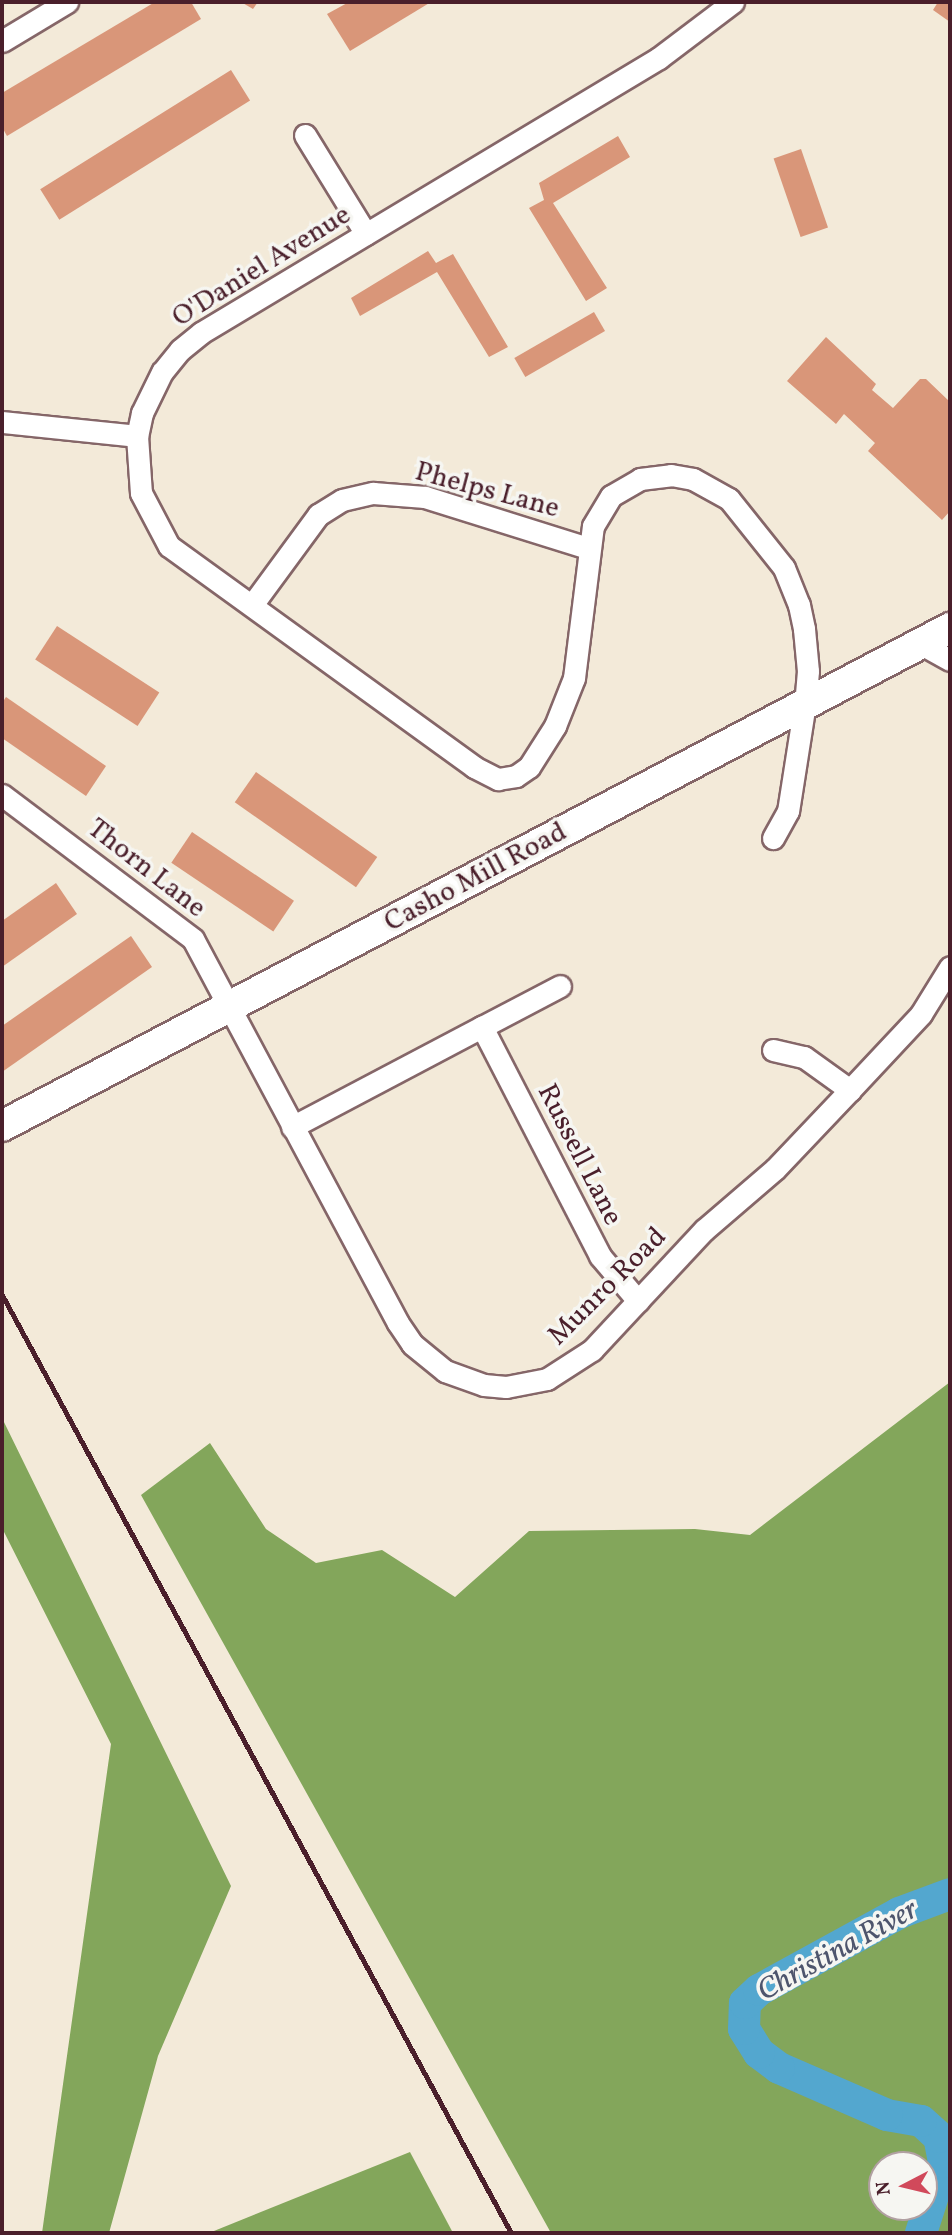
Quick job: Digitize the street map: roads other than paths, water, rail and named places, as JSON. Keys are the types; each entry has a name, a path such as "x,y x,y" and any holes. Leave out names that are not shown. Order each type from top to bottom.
{"street":[{"path":"2,41 67,2"},
{"name":"O'Daniel Avenue","path":"588,548 574,678 555,726 529,767 516,776 498,779 474,767 169,546 141,493 137,436 150,393 162,372 180,350 201,333 659,58 733,2"},
{"path":"305,135 366,234"},
{"path":"2,422 137,436"},
{"path":"588,548 593,526 611,496 640,479 671,475 693,479 729,499 785,568 793,586 804,629 808,671 788,811 773,838"},
{"name":"Phelps Lane","path":"252,605 318,515 342,500 373,493 425,496 588,548"},
{"name":"Casho Mill Road","path":"2,1126 950,628"},
{"path":"920,644 950,660"},
{"name":"Thorn Lane","path":"2,795 193,939 229,1008"},
{"name":"Munro Road","path":"229,1008 398,1323 412,1344 445,1371 484,1385 506,1387 547,1379 592,1350 704,1230 775,1169 850,1090 921,1014 950,967"},
{"path":"292,1127 560,986"},
{"name":"Russell Lane","path":"482,1027 600,1256 638,1301"},
{"path":"773,1050 804,1057 850,1090"}],"waterway":[{"name":"Christina River","path":"921,2233 944,2162 939,2137 921,2121 887,2115 779,2068 759,2053 744,2029 745,2003 759,1990 899,1913 950,1894"}],"railway":[{"path":"2,1295 511,2233"}]}
